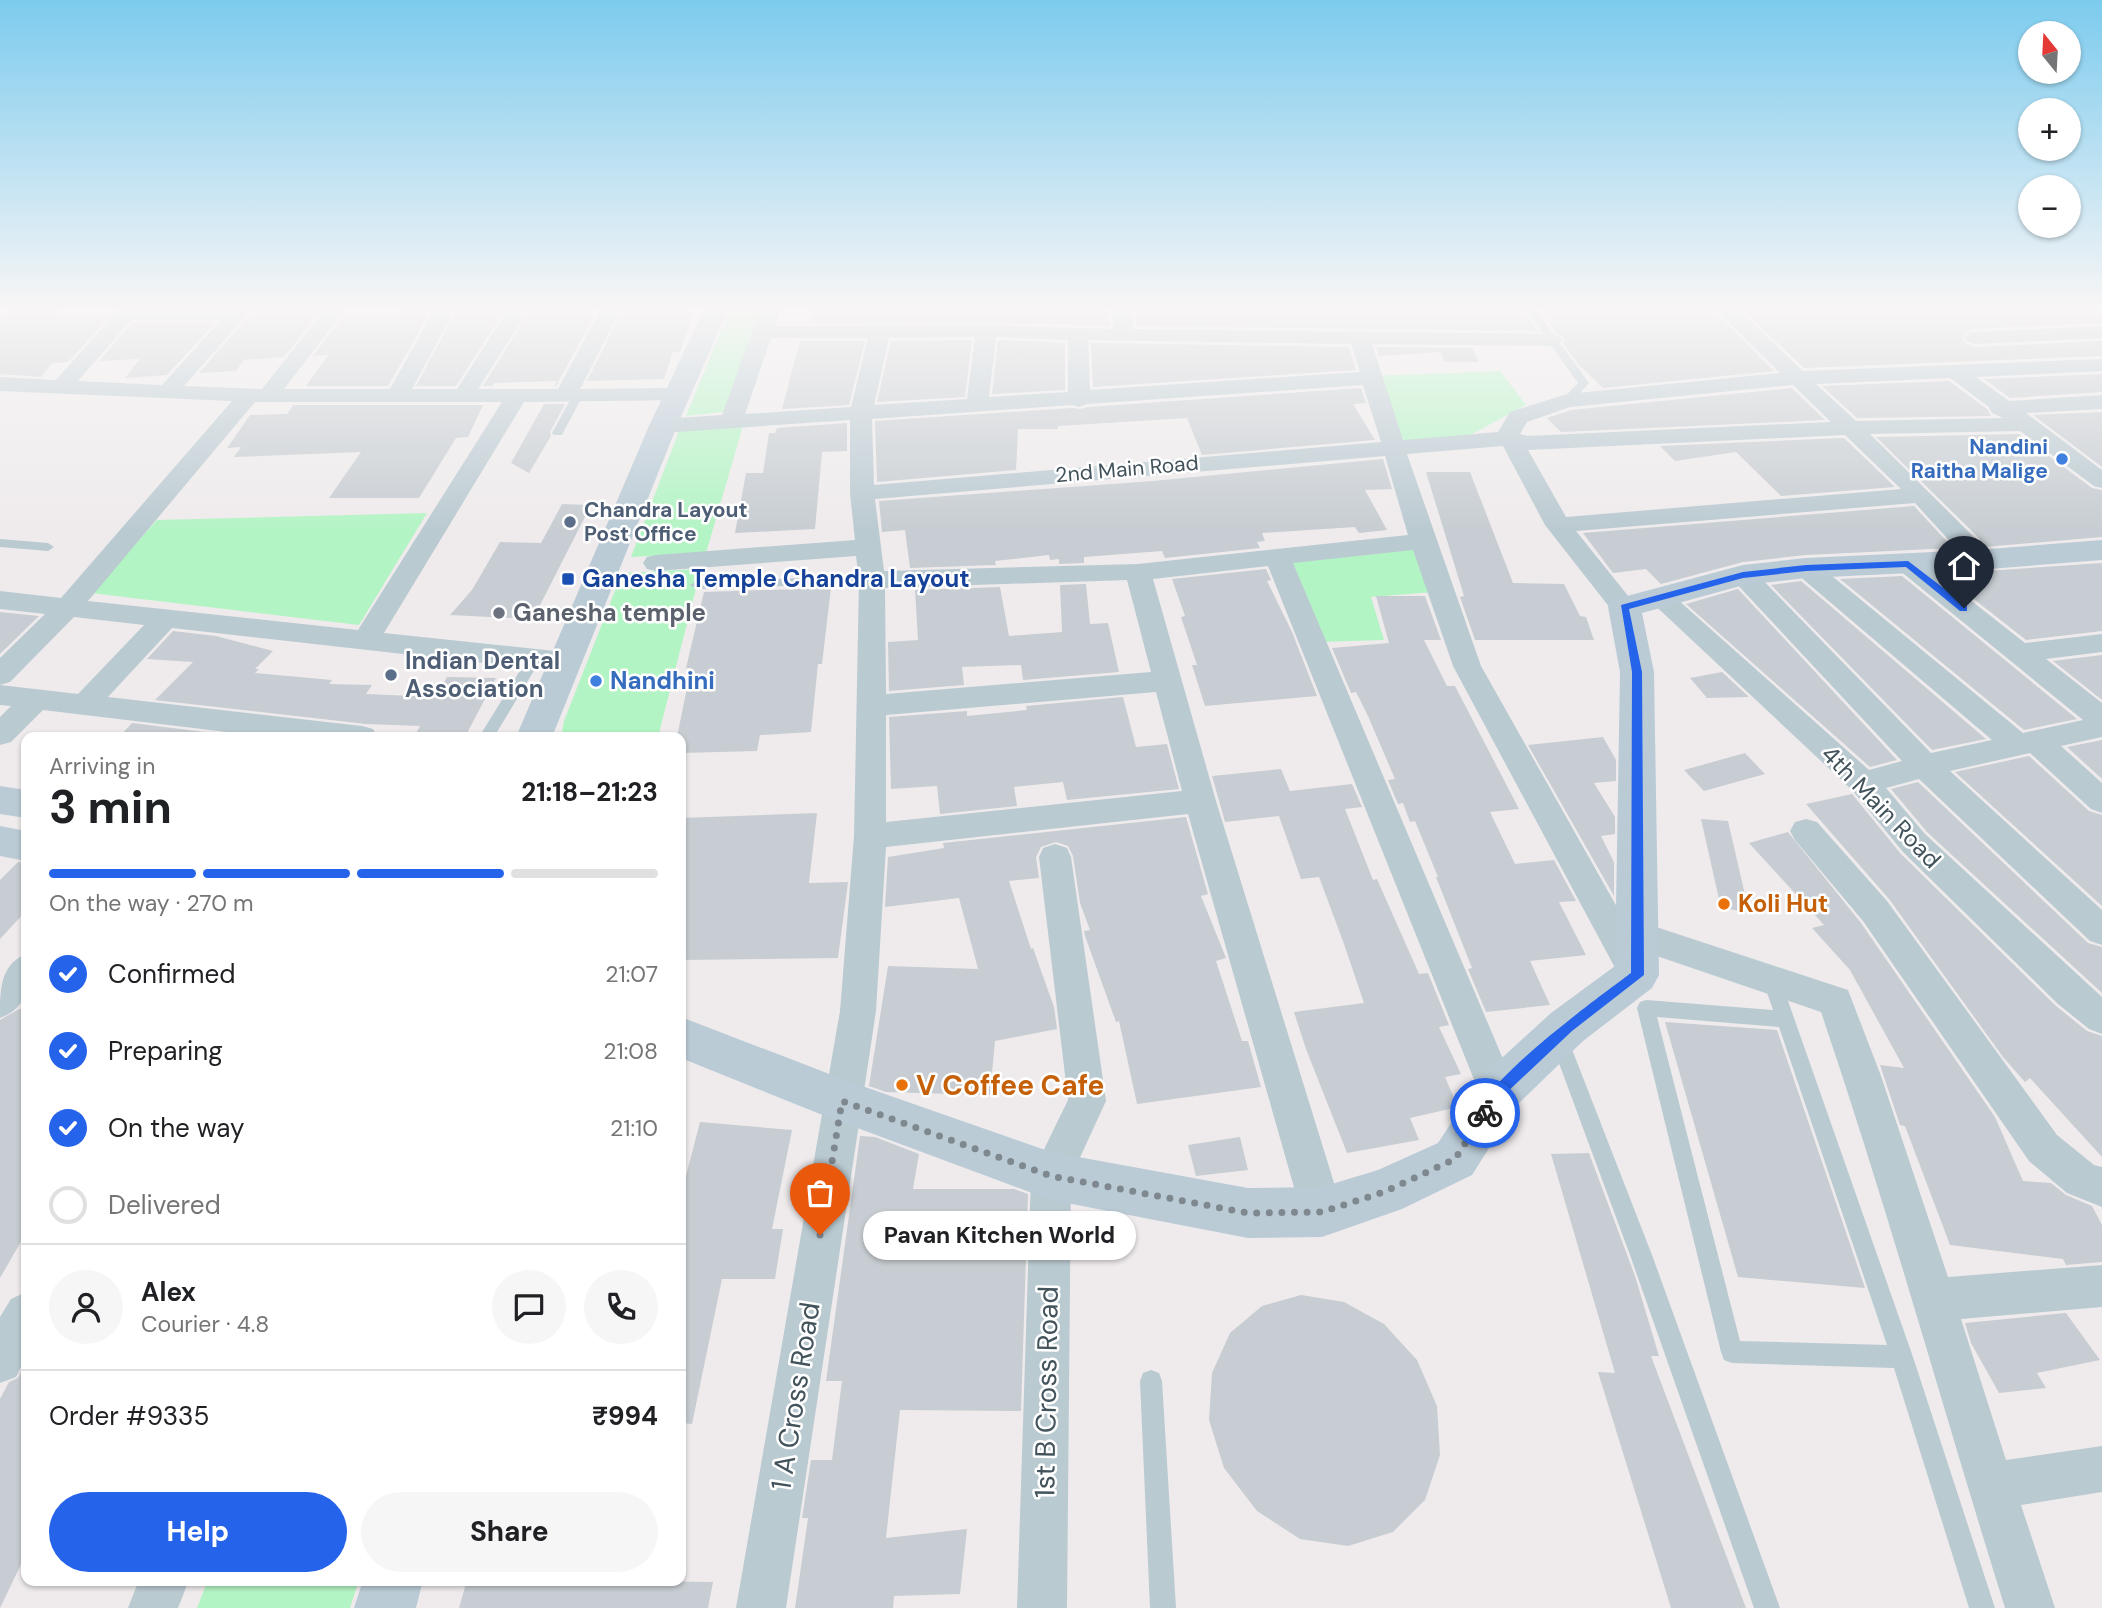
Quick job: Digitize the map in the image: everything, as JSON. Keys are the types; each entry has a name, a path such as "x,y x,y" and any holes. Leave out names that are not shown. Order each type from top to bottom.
{"street":[{"path":"166,393 176,382"},
{"path":"0,676 68,607 270,382"},
{"path":"398,395 405,382"},
{"path":"463,396 472,382"},
{"path":"572,395 578,382"},
{"path":"536,732 683,382"},
{"path":"731,422 745,382"},
{"name":"1 A Cross Road","path":"761,1608 858,1011 870,836 872,580 862,493 861,411 868,382"},
{"path":"977,405 980,382"},
{"path":"1079,382 1079,400"},
{"path":"1188,382 1190,390"},
{"path":"663,426 861,411 1079,400 1311,382"},
{"path":"1373,382 1423,541 1467,666 1637,975"},
{"path":"1510,438 1511,426 1518,417 1567,401 1757,382"},
{"path":"1801,382 1922,495 1968,544 1976,560"},
{"path":"1968,382 2102,481"},
{"path":"0,383 258,396 677,395"},
{"path":"366,640 517,395"},
{"path":"2000,408 2102,402"},
{"name":"2nd Main Road","path":"862,493 1510,438 1527,443 1849,428 2023,424"},
{"name":"4th Main Road","path":"1510,438 1558,525 1601,581 1642,602 1864,783 1914,843 2071,993 2102,1018"},
{"path":"2077,461 2102,460"},
{"path":"1558,525 1922,495"},
{"path":"872,580 1138,572 1423,541"},
{"path":"656,563 867,547"},
{"path":"1637,975 1637,672 1642,602 1743,575 1806,568 2102,551"},
{"path":"1278,558 1498,1092"},
{"path":"1908,564 2102,719"},
{"path":"1806,568 2102,801"},
{"path":"1138,572 1200,801 1322,1212"},
{"path":"1743,575 1925,766 2102,931"},
{"path":"0,600 564,662"},
{"path":"84,705 166,618"},
{"path":"2019,653 2102,643"},
{"path":"870,706 1166,681"},
{"path":"0,695 319,732"},
{"path":"0,734 36,700"},
{"path":"1864,783 1925,766 2102,726"},
{"path":"0,800 21,803"},
{"path":"870,836 1200,801"},
{"path":"1806,831 1875,911 2043,1148 2081,1179 2102,1187"},
{"path":"0,841 21,845"},
{"path":"1051,1176 1087,1101 1055,857"},
{"path":"1635,934 1835,1001 1868,1093 1989,1486 2030,1608"},
{"path":"0,1002 21,975"},
{"path":"686,1039 842,1101 1051,1176 1248,1213 1322,1212 1384,1192 1455,1159 1498,1092 1558,1037 1637,975"},
{"name":"1st B Cross Road","path":"1042,1608 1051,1176"},
{"path":"1933,1300 2102,1286"},
{"path":"0,1361 21,1323"},
{"path":"1989,1486 2102,1469"},
{"path":"153,1608 162,1586"},
{"path":"385,1608 391,1586"}],"lane":[{"path":"1567,401 1583,382"},
{"path":"558,433 572,395"},
{"path":"0,543 48,547"},
{"path":"697,585 872,580"},
{"path":"489,732 534,659"},
{"path":"1771,978 1902,1357 1982,1608"},
{"path":"1784,1020 1646,1008 1732,1352 1902,1357"},
{"path":"1558,1037 1641,1255 1767,1608"},
{"path":"1151,1381 1164,1608"}],"green space":[{"path":"700,382 741,382 731,411 686,416"},
{"path":"1373,382 1508,382 1526,405 1470,435 1396,447"},
{"path":"743,426 706,553 631,557 679,431"},
{"path":"427,513 359,625 91,593 157,520"},
{"path":"1416,549 1434,592 1371,597 1384,640 1321,642 1289,563"},
{"path":"701,569 659,732 562,732 564,721 622,573"},
{"path":"206,1586 357,1586 350,1608 197,1608"}],"building":[{"path":"309,382 390,382 388,386 306,386"},
{"path":"418,382 459,382 456,386 416,386"},
{"path":"485,382 524,382 494,383 492,386 483,386"},
{"path":"789,382 855,382 849,405 782,409"},
{"path":"882,382 967,382 965,397 877,402"},
{"path":"993,382 1065,382 1065,390 992,394"},
{"path":"1093,382 1170,382 1093,387"},
{"path":"1597,382 1663,382 1603,388"},
{"path":"1950,382 1987,409 1991,416 1857,418 1822,386"},
{"path":"1988,382 2102,382 2102,392 2010,398"},
{"path":"1361,388 1366,403 1353,404 1375,440 1202,455 1187,418 1058,426 1058,429 1018,429 1016,470 877,482 875,421"},
{"path":"1792,388 1825,420 1561,432 1547,418 1571,410"},
{"path":"544,404 565,404 550,432 551,436 529,473 511,463"},
{"path":"293,405 483,405 468,437 456,438 419,498 329,498 361,452 234,457 241,447 227,448 250,415 287,414"},
{"path":"2102,412 2102,467 2033,415"},
{"path":"847,423 847,451 822,452 815,529 735,533 746,473 763,473 769,433 775,433 777,428"},
{"path":"2019,434 2092,488 2102,490 2102,537 1984,547 1978,537 1876,437"},
{"path":"1844,438 1895,487 1781,496 1736,452 1675,461 1660,446"},
{"path":"1383,459 1392,489 1365,490 1387,530 1359,533 1355,527 1262,533 1265,541 1257,542 1260,548 1165,558 1162,551 1084,557 1084,563 1059,564 1059,559 1050,560 1049,555 995,561 996,565 910,568 905,530 882,532 879,501 1153,481"},
{"path":"1426,472 1470,472 1513,583 1564,584 1580,616 1586,617 1594,640 1475,640 1460,597 1464,596"},
{"path":"562,504 591,505 533,619 450,615 472,590 500,542 541,543"},
{"path":"1914,506 1953,548 1806,555 1743,562 1661,584 1646,569 1613,573 1583,533"},
{"path":"2102,563 2102,631 2026,640 1942,574"},
{"path":"1266,569 1271,580 1267,581 1292,632 1317,696 1205,706 1192,665 1197,665 1181,617 1185,616 1172,579"},
{"path":"1902,576 2077,719 2024,730 1840,579"},
{"path":"1801,581 1986,739 1932,750 1771,585"},
{"path":"1086,584 1090,624 1108,623 1119,672 1023,680 1021,665 962,667 964,685 889,691 888,642 918,640 915,590 1000,587 1009,636 1062,632 1060,585"},
{"path":"831,588 822,664 818,664 811,732 760,735 757,751 686,753 686,732 678,732 691,668 686,668 704,592"},
{"path":"1738,589 1897,760 1870,767 1686,604"},
{"path":"1376,596 1425,596 1441,640 1424,640 1447,686 1455,686 1519,809 1490,812 1515,864 1554,860 1576,901 1559,902 1586,955 1530,961 1550,1005 1486,1012 1468,969 1472,968 1415,821 1410,822 1403,803 1398,804 1388,780 1395,779 1368,716 1356,692 1351,693 1332,648 1389,643"},
{"path":"0,612 39,616 0,654"},
{"path":"173,631 216,636 273,651 255,669 259,669 255,673 332,680 329,684 372,685 366,694 436,697 447,677 496,678 468,732 417,732 420,726 366,724 155,700 193,662 147,659"},
{"path":"2102,655 2102,700 2053,661"},
{"path":"1722,672 1749,697 1707,698 1690,678"},
{"path":"1123,697 1136,747 1167,744 1179,789 1067,800 1063,782 1014,787 1017,806 940,814 937,786 891,789 889,717 967,711 967,716 1027,710 1026,706"},
{"path":"132,723 205,732 124,732"},
{"path":"1603,737 1616,760 1616,781 1594,783 1615,817 1615,834 1601,836 1614,862 1614,896 1528,745"},
{"path":"2102,740 2102,779 2067,747"},
{"path":"1745,753 1765,774 1704,791 1684,770"},
{"path":"2029,756 2089,811 2102,815 2102,906 1955,772"},
{"path":"1281,769 1290,791 1352,784 1362,807 1345,809 1373,880 1377,879 1419,974 1428,973 1449,1025 1439,1027 1461,1074 1445,1077 1458,1107 1410,1118 1419,1140 1347,1153 1306,1049 1294,1012 1364,1003 1344,944 1319,877 1301,879 1279,816 1225,822 1212,776"},
{"path":"1918,782 2088,943 2102,947 2102,993 1927,832 1891,789"},
{"path":"1852,794 1901,854 2056,1006 2087,1031 2102,1036 2102,1157 2030,1078 2025,1082 2003,1057 1889,899 1806,804"},
{"path":"817,813 809,883 848,882 838,958 686,960 686,818"},
{"path":"1186,817 1208,894 1201,896 1226,958 1216,961 1242,1041 1248,1041 1261,1087 1137,1104 1119,1021 1116,1022 1085,936 1084,931 1090,930 1080,903 1073,856 1068,846 1056,842 1041,847 1036,857 1039,878 1009,881 1031,949 1033,948 1054,1007 1057,1029 995,1041 990,1095 886,1092 869,1086 888,966 978,969 959,898 885,907 888,857 944,848 943,843"},
{"path":"1701,819 1728,821 1749,912 1721,908"},
{"path":"1788,832 1861,923 1995,1117 2023,1181 2051,1183 2066,1195 2092,1206 2102,1225 2102,1262 2066,1265 2063,1259 1950,1245 1905,1126 1900,1125 1880,1065 1904,1068 1850,970 1812,928 1824,925 1749,843"},
{"path":"18,862 21,862 21,916 0,939 0,880"},
{"path":"21,1009 21,1242 0,1278 0,1020"},
{"path":"1665,1022 1777,1030 1865,1288 1738,1277"},
{"path":"700,1122 792,1130 772,1229 783,1229 775,1279 722,1279 692,1424 686,1423 686,1176"},
{"path":"860,1136 875,1137 919,1154 913,1189 1014,1189 1028,1194 1021,1411 900,1410 886,1538 967,1529 960,1594 894,1596 893,1608 795,1608 808,1518 802,1518 811,1460 832,1460 842,1381 826,1381"},
{"path":"1240,1137 1248,1170 1196,1176 1188,1145"},
{"path":"1589,1153 1635,1276 1659,1356 1651,1356 1746,1608 1671,1608 1598,1372 1615,1373 1551,1154"},
{"path":"1301,1295 1344,1302 1384,1324 1417,1360 1437,1406 1440,1455 1425,1500 1393,1532 1348,1546 1300,1539 1257,1511 1224,1468 1209,1420 1212,1373 1230,1333 1262,1306"},
{"path":"2066,1313 2100,1360 2037,1373 2046,1388 1999,1393 1971,1343 1965,1323"},
{"path":"21,1372 21,1564 0,1608 0,1399 9,1382 18,1378"},
{"path":"686,1582 713,1582 708,1608 459,1608 465,1586 686,1586"}],"way so far":[{"path":"820,1235 842,1101 1051,1176 1248,1213 1322,1212 1384,1192 1455,1159 1485,1113"}],"place":[{"name":"Nandini Raitha Malige","path":"2062,459"},
{"name":"Chandra Layout Post Office","path":"570,522"},
{"name":"Ganesha Temple Chandra Layout","path":"568,579"},
{"name":"Ganesha temple","path":"499,613"},
{"name":"Indian Dental Association","path":"391,675"},
{"name":"Nandhini","path":"596,681"},
{"name":"Koli Hut","path":"1724,904"},
{"name":"V Coffee Cafe","path":"902,1085"},
{"name":"Pavan Kitchen World","path":"820,1235"}],"route":[{"path":"1485,1113 1498,1092 1567,1027 1637,975 1637,672 1624,607 1743,575 1806,568 1908,564 1964,608"}]}
